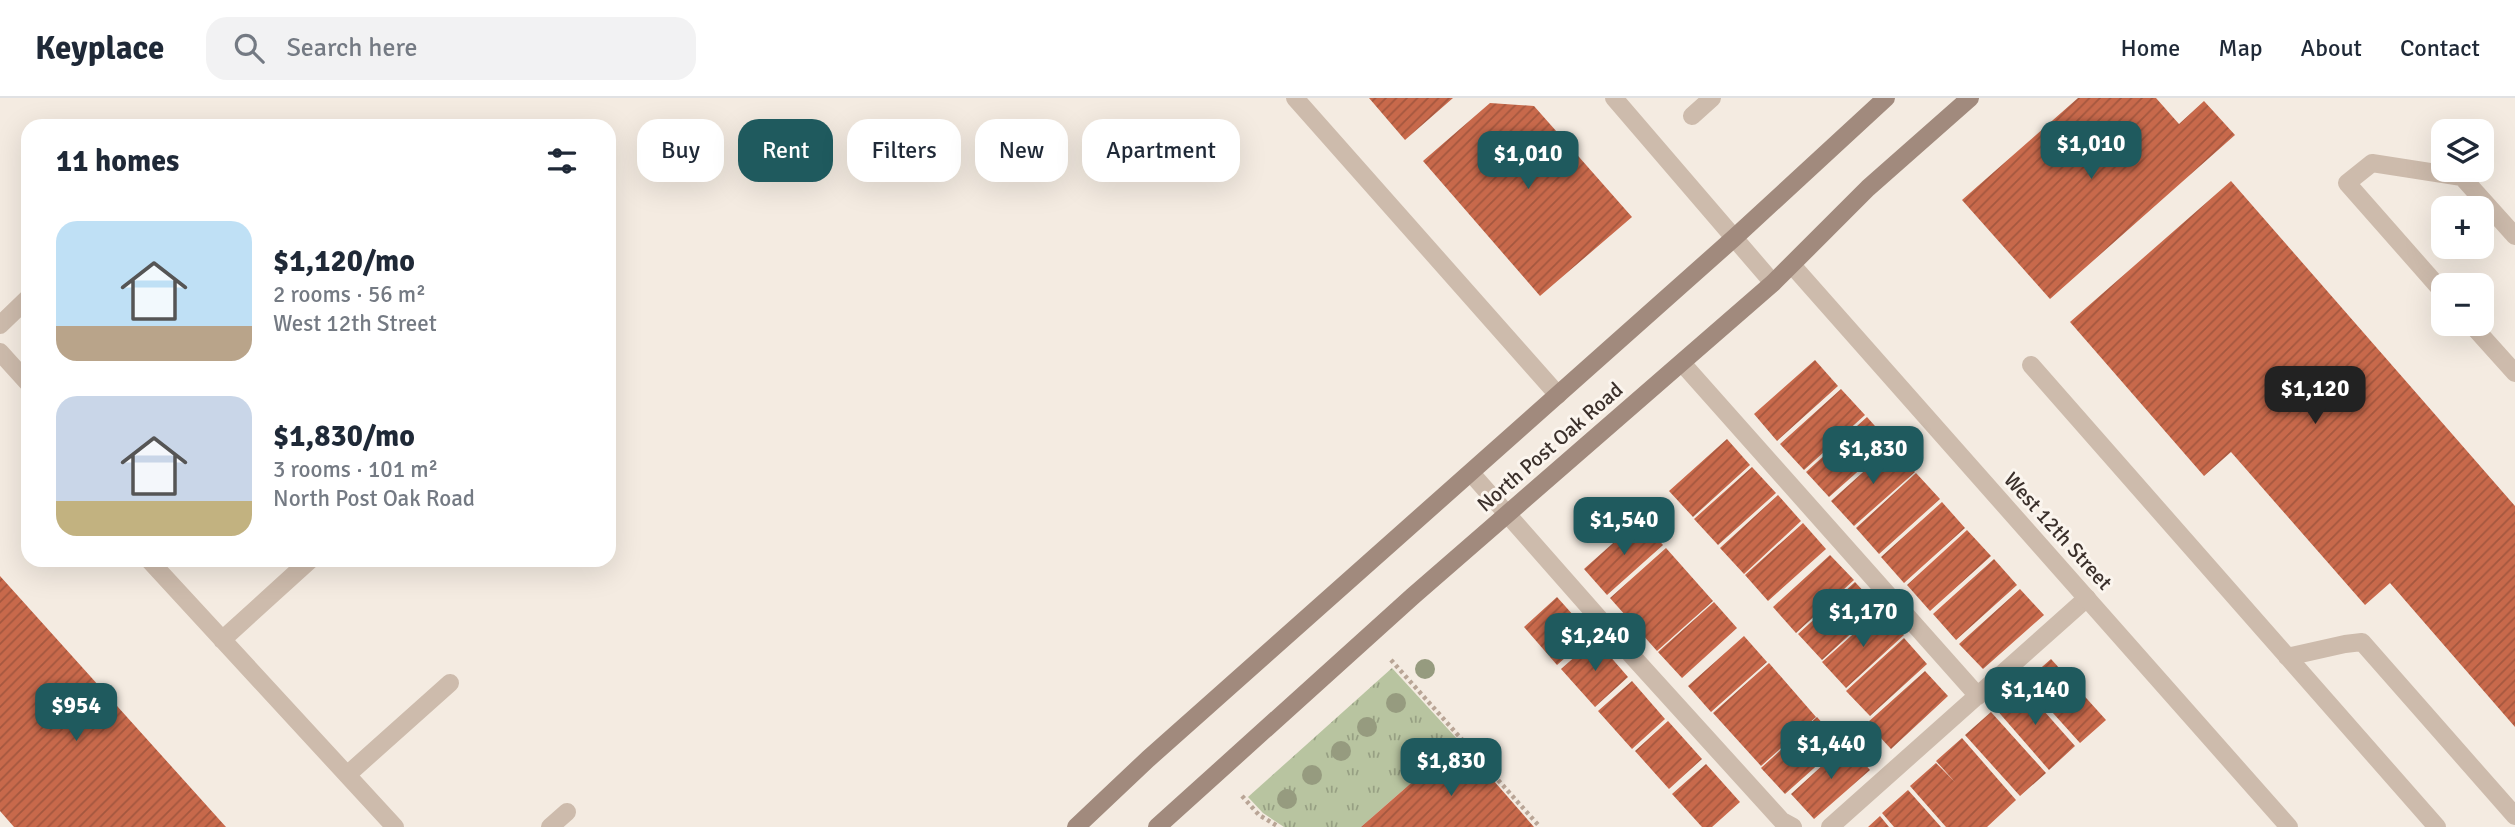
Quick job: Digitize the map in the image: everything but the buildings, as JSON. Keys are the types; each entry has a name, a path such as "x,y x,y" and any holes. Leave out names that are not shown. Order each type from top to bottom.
{"main road":[{"name":"North Post Oak Road","path":"1076,827 1148,759 1734,238 1886,98"},
{"name":"North Post Oak Road","path":"1157,827 1508,514 1773,283 1868,188 1970,98"}],"street":[{"path":"1295,98 1559,395"},
{"path":"1614,98 1773,283"},
{"path":"1692,116 1712,98"},
{"path":"2431,278 2347,183 2372,163 2462,177 2515,236"},
{"name":"West 12th Street","path":"1792,265 2289,827"},
{"path":"0,325 21,305"},
{"path":"2482,336 2515,373"},
{"path":"0,352 21,375"},
{"path":"1682,362 1978,696"},
{"path":"2031,365 2437,827"},
{"path":"1471,473 1726,760 1782,821 1793,827"},
{"path":"155,567 395,827"},
{"path":"222,640 302,567"},
{"path":"1830,827 2087,598"},
{"path":"2287,657 2362,642 2514,814 2499,827"},
{"path":"347,775 450,683"},
{"path":"550,827 567,812"}],"path":[{"path":"1391,660 1539,827"},
{"path":"1242,796 1259,816 1279,827"}],"green space":[{"path":"1392,668 1459,741 1361,827 1284,827 1263,813 1248,797"}]}
